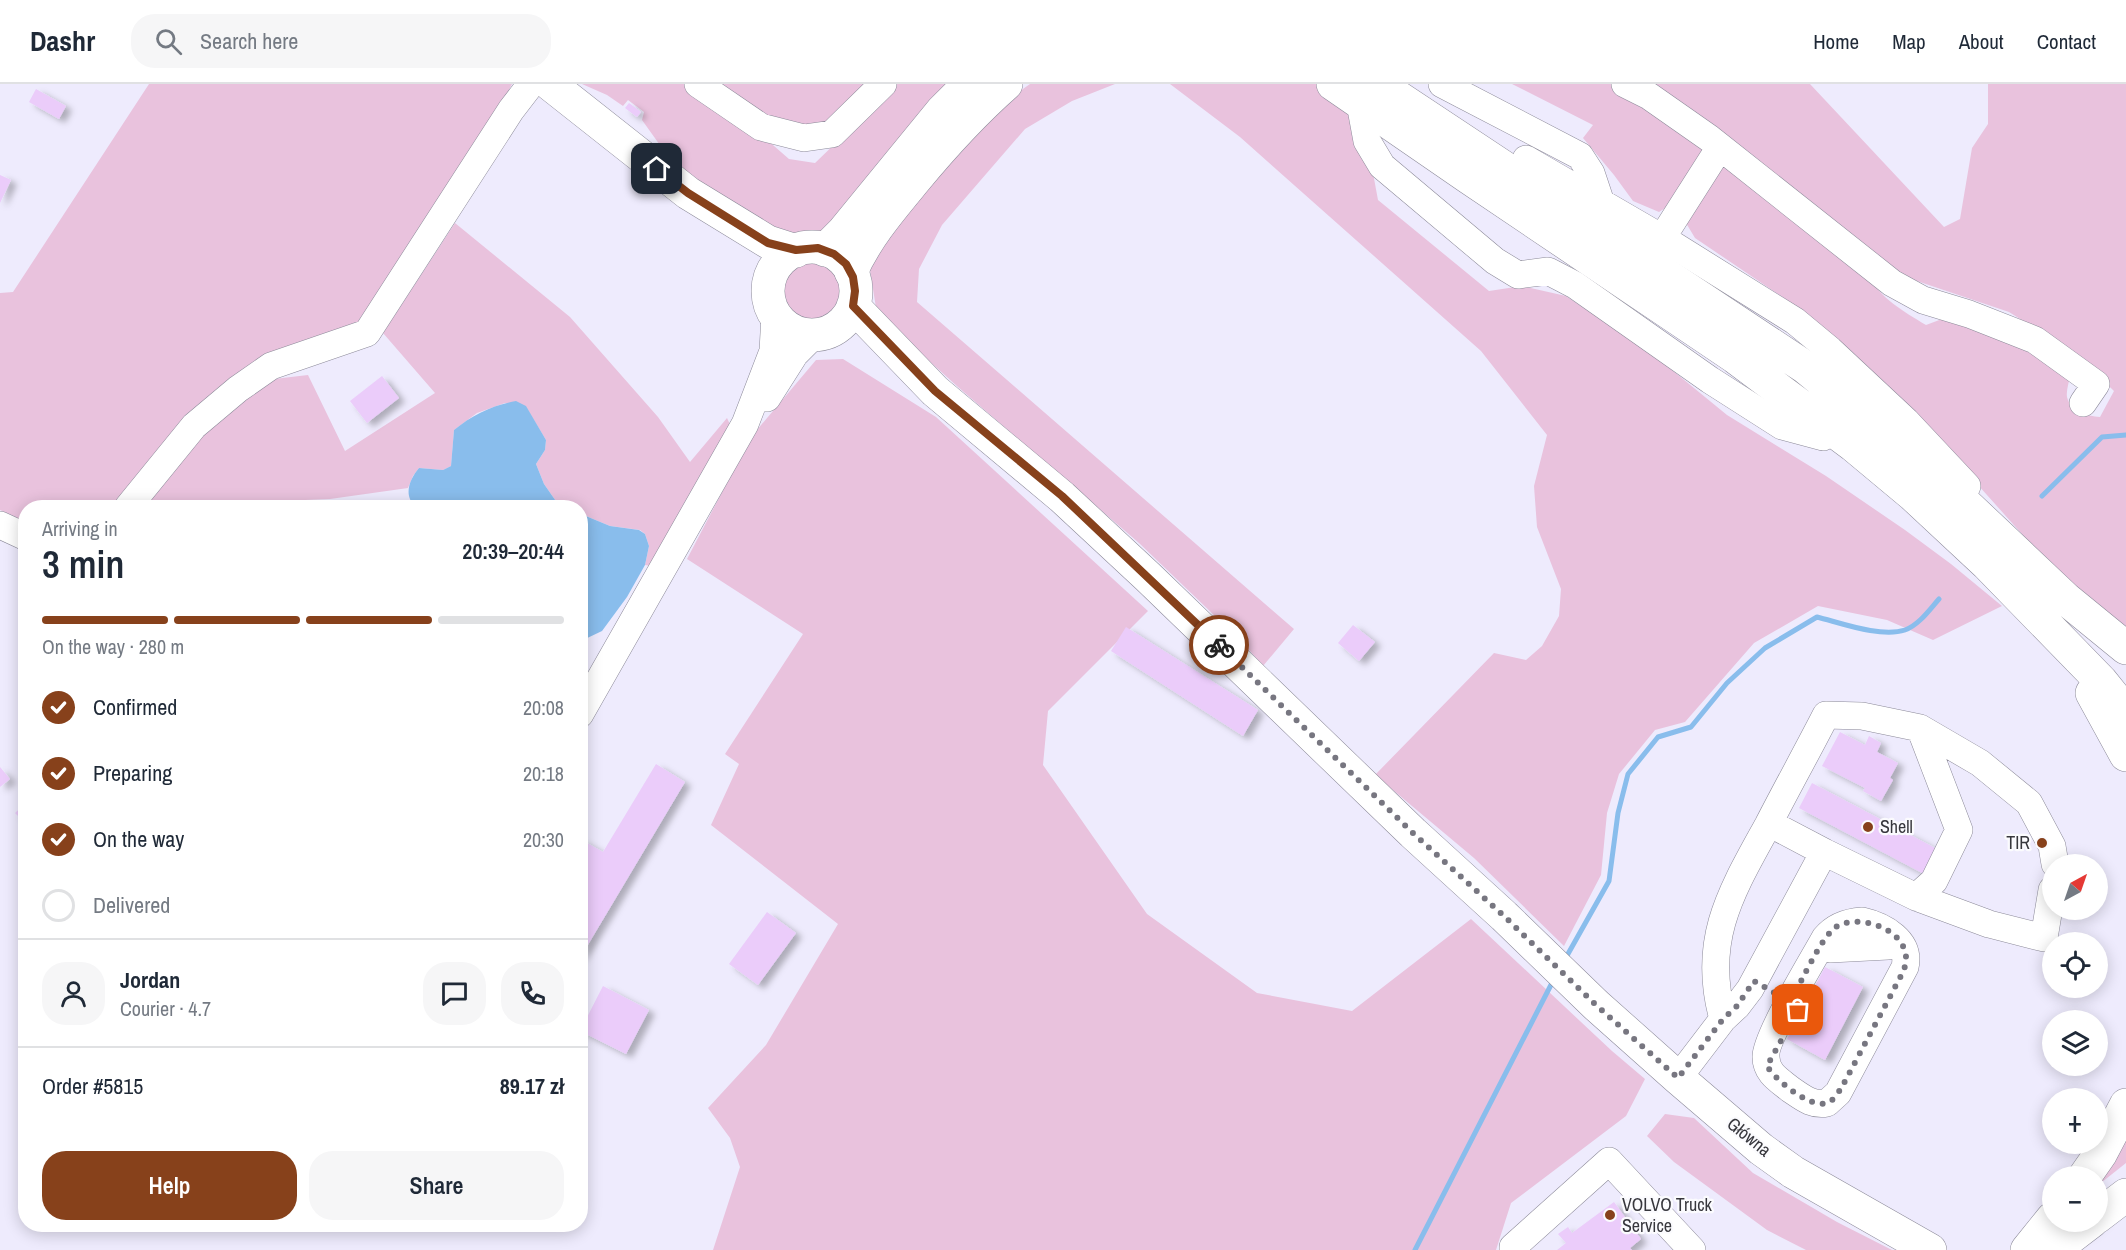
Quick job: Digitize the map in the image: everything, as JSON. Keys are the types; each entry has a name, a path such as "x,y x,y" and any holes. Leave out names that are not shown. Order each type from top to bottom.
{"main road":[{"path":"550,84 688,193 768,243 811,250 842,260 851,272 855,291 853,306 844,321 822,334"},
{"path":"935,391 857,342 822,334 795,332 784,325 775,315 768,300 768,283 776,266 784,257 811,250 843,232 942,111 969,84"},
{"path":"851,272 864,246 904,194 957,130 1006,84"},
{"path":"1333,84 1735,357 1884,470 1995,571 2101,681 2126,712"},
{"path":"1378,84 1805,367 1920,462 2066,599 2126,648"},
{"path":"688,193 753,259 768,283"},
{"path":"853,306 935,391"},
{"name":"Główna","path":"935,391 1062,496 1413,833 1504,916 1596,1005 1678,1078 1761,1149 1792,1172 1925,1247"},
{"path":"2066,599 2126,673"},
{"path":"2054,634 2090,688 2126,755"},
{"path":"2092,1166 2101,1154 2126,1105"},
{"path":"2108,1209 2126,1195"},
{"path":"2027,1250 2042,1231"},
{"path":"2054,1250 2078,1232"}],"street":[{"path":"134,500 194,426 238,388 271,366 367,333 511,110 531,84"},
{"path":"698,84 761,127 804,138 832,134 883,84"},
{"path":"1442,84 1580,156 1591,173 1601,202"},
{"path":"1625,84 1649,96 1720,147 1892,283 1923,300 1969,314 2035,340 2067,362 2096,384 2083,403"},
{"path":"1362,114 1367,141 1382,166 1495,261 1518,275 1548,271 1575,285 1710,380 1782,426 1823,437"},
{"path":"1662,238 1720,147"},
{"path":"1526,159 1662,238 1795,321 1830,350 1906,421 1967,486"},
{"path":"588,700 745,424 773,351 775,315"},
{"path":"745,424 767,398 795,354 822,334"},
{"path":"0,525 18,533"},
{"path":"1723,1019 1716,980 1717,943 1721,923 1737,882 1826,715 1862,716 1920,728 1980,763 2029,803 2052,846 2053,854"},
{"path":"1916,897 1934,881 1959,830 1920,728"},
{"path":"1769,823 1916,897 1989,924 2044,938 2047,920"},
{"path":"1678,1078 1723,1019 1737,1006 1754,981 1824,852"},
{"path":"1862,921 1882,927 1895,937 1906,955 1902,974 1843,1085 1831,1100 1824,1104 1808,1101 1778,1080 1767,1066 1765,1056 1768,1044 1826,938 1835,928 1843,924 1862,921"},
{"path":"1767,1066 1830,949 1840,938 1857,932 1876,937 1888,946 1902,974"},
{"path":"1754,981 1790,1002"},
{"path":"1514,1250 1514,1247 1609,1161 1692,1250"}],"shaded area":[{"path":"149,84 512,84 364,321 268,354 125,500 18,500 18,519 0,510 0,293 13,292"},
{"path":"582,84 684,84 766,139 789,159 815,163 897,84 953,84 820,236 779,240 686,171 662,148 642,120 644,112 628,100 623,106 607,95"},
{"path":"720,84 867,84 828,121 810,126 772,121"},
{"path":"1030,84 1115,84 1072,101 1025,129 942,225 919,269 917,302 1294,629 1263,666 1243,643 1139,543 877,314 869,264 963,144 984,122"},
{"path":"1170,84 1318,84 1362,114 1378,200 1489,291 1522,286 1566,296 1650,352 1727,415 1826,476 1905,530 2002,606 1933,640 1887,620 1818,606 1754,643 1685,722 1655,730 1619,774 1607,813 1601,875 1564,946 1474,858 1375,775 1494,653 1526,660 1542,646 1559,616 1561,589 1537,527 1534,486 1547,435 1481,351 1240,137"},
{"path":"1512,84 1613,84 1699,137 1705,154 1676,201 1659,212 1633,201 1583,138 1593,125"},
{"path":"1642,84 1810,84 1944,227 1960,219 1972,148 1988,124 1988,84 2126,84 2126,633 2030,543 1918,418 1809,315 1695,238 1686,223 1722,167 1730,166 1868,275 1879,291 1893,304 1926,325 1950,316 2042,351 2070,376 2067,397 2076,410 2085,414 2100,417 2114,391 2076,354 2009,312 1908,278 1680,106"},
{"path":"455,223 570,317 658,417 690,462 727,418 734,433 658,567 645,565 649,546 645,534 640,530 610,526 588,517 588,500 555,500 544,484 536,464 545,450 546,440 526,407 505,403 477,413 454,430 451,466 443,470 419,468 408,488 330,499 148,500 199,433 274,379 308,375 345,451 435,393 383,333"},
{"path":"811,260 829,265 834,269 838,274 843,292 838,310 834,315 829,319 811,324 793,319 788,315 784,310 779,292 784,274 788,269 793,265"},
{"path":"843,359 936,417 1148,611 1048,711 1043,765 1147,914 1257,993 1352,1011 1471,919 1645,1079 1626,1116 1511,1203 1496,1250 713,1250 740,1167 730,1138 708,1108 766,1045 838,924 711,825 739,764 725,754 803,634 687,559 751,437 816,360"},
{"path":"1665,1114 1694,1118 1753,1173 1837,1222 1892,1250 1806,1250 1767,1230 1674,1162 1647,1136"},
{"path":"2126,1128 2126,1163 2108,1177 2107,1166"}],"water":[{"path":"516,401 526,406 546,440 545,450 536,464 544,484 555,500 411,500 409,488 419,468 443,470 451,466 454,430 483,411"},
{"path":"588,517 610,526 639,530 645,534 649,546 645,565 627,597 602,631 588,638"}],"building":[{"path":"36,89 66,106 59,119 29,102"},
{"path":"629,103 641,112 637,117 625,108"},
{"path":"0,175 11,180 0,203"},
{"path":"382,376 399,398 367,423 350,401"},
{"path":"1353,625 1375,642 1359,661 1338,643"},
{"path":"1126,627 1258,710 1243,736 1111,651"},
{"path":"1840,732 1865,745 1869,736 1881,743 1877,752 1898,763 1890,778 1893,780 1881,801 1863,791 1865,788 1822,766"},
{"path":"656,764 685,782 588,945 588,844 603,852"},
{"path":"0,767 10,779 0,787"},
{"path":"1812,783 1937,849 1924,874 1799,808"},
{"path":"767,912 796,933 758,985 729,964"},
{"path":"1825,967 1863,987 1825,1060 1787,1039"},
{"path":"603,986 649,1010 626,1054 588,1035 588,1015"},
{"name":"VOLVO Truck Service","path":"1614,1202 1641,1239 1630,1248 1632,1250 1557,1250 1566,1243 1558,1234 1568,1227 1572,1233"}],"waterway":[{"path":"2042,496 2102,437 2126,435"},
{"path":"1564,961 1609,881 1618,813 1628,774 1658,737 1691,727 1727,683 1765,648 1817,617 1861,629 1895,632 1905,630 1915,624 1939,599"},
{"path":"1415,1250 1554,979"}],"way so far":[{"path":"1219,645 1413,833 1504,916 1596,1005 1678,1078 1723,1019 1737,1006 1754,981 1790,1002 1829,933 1835,928 1853,921 1873,924 1882,927 1895,937 1904,949 1906,960 1902,974 1843,1085 1834,1097 1824,1104 1808,1101 1773,1076 1767,1066 1798,1010"}],"place":[{"name":"Shell","path":"1868,827"},
{"name":"TIR","path":"2042,843"},
{"name":"VOLVO Truck Service","path":"1610,1215"}],"route":[{"path":"657,169 688,193 768,243 796,250 818,248 842,260 849,268 854,282 853,306 878,333 935,391 1062,496 1219,645"}]}
